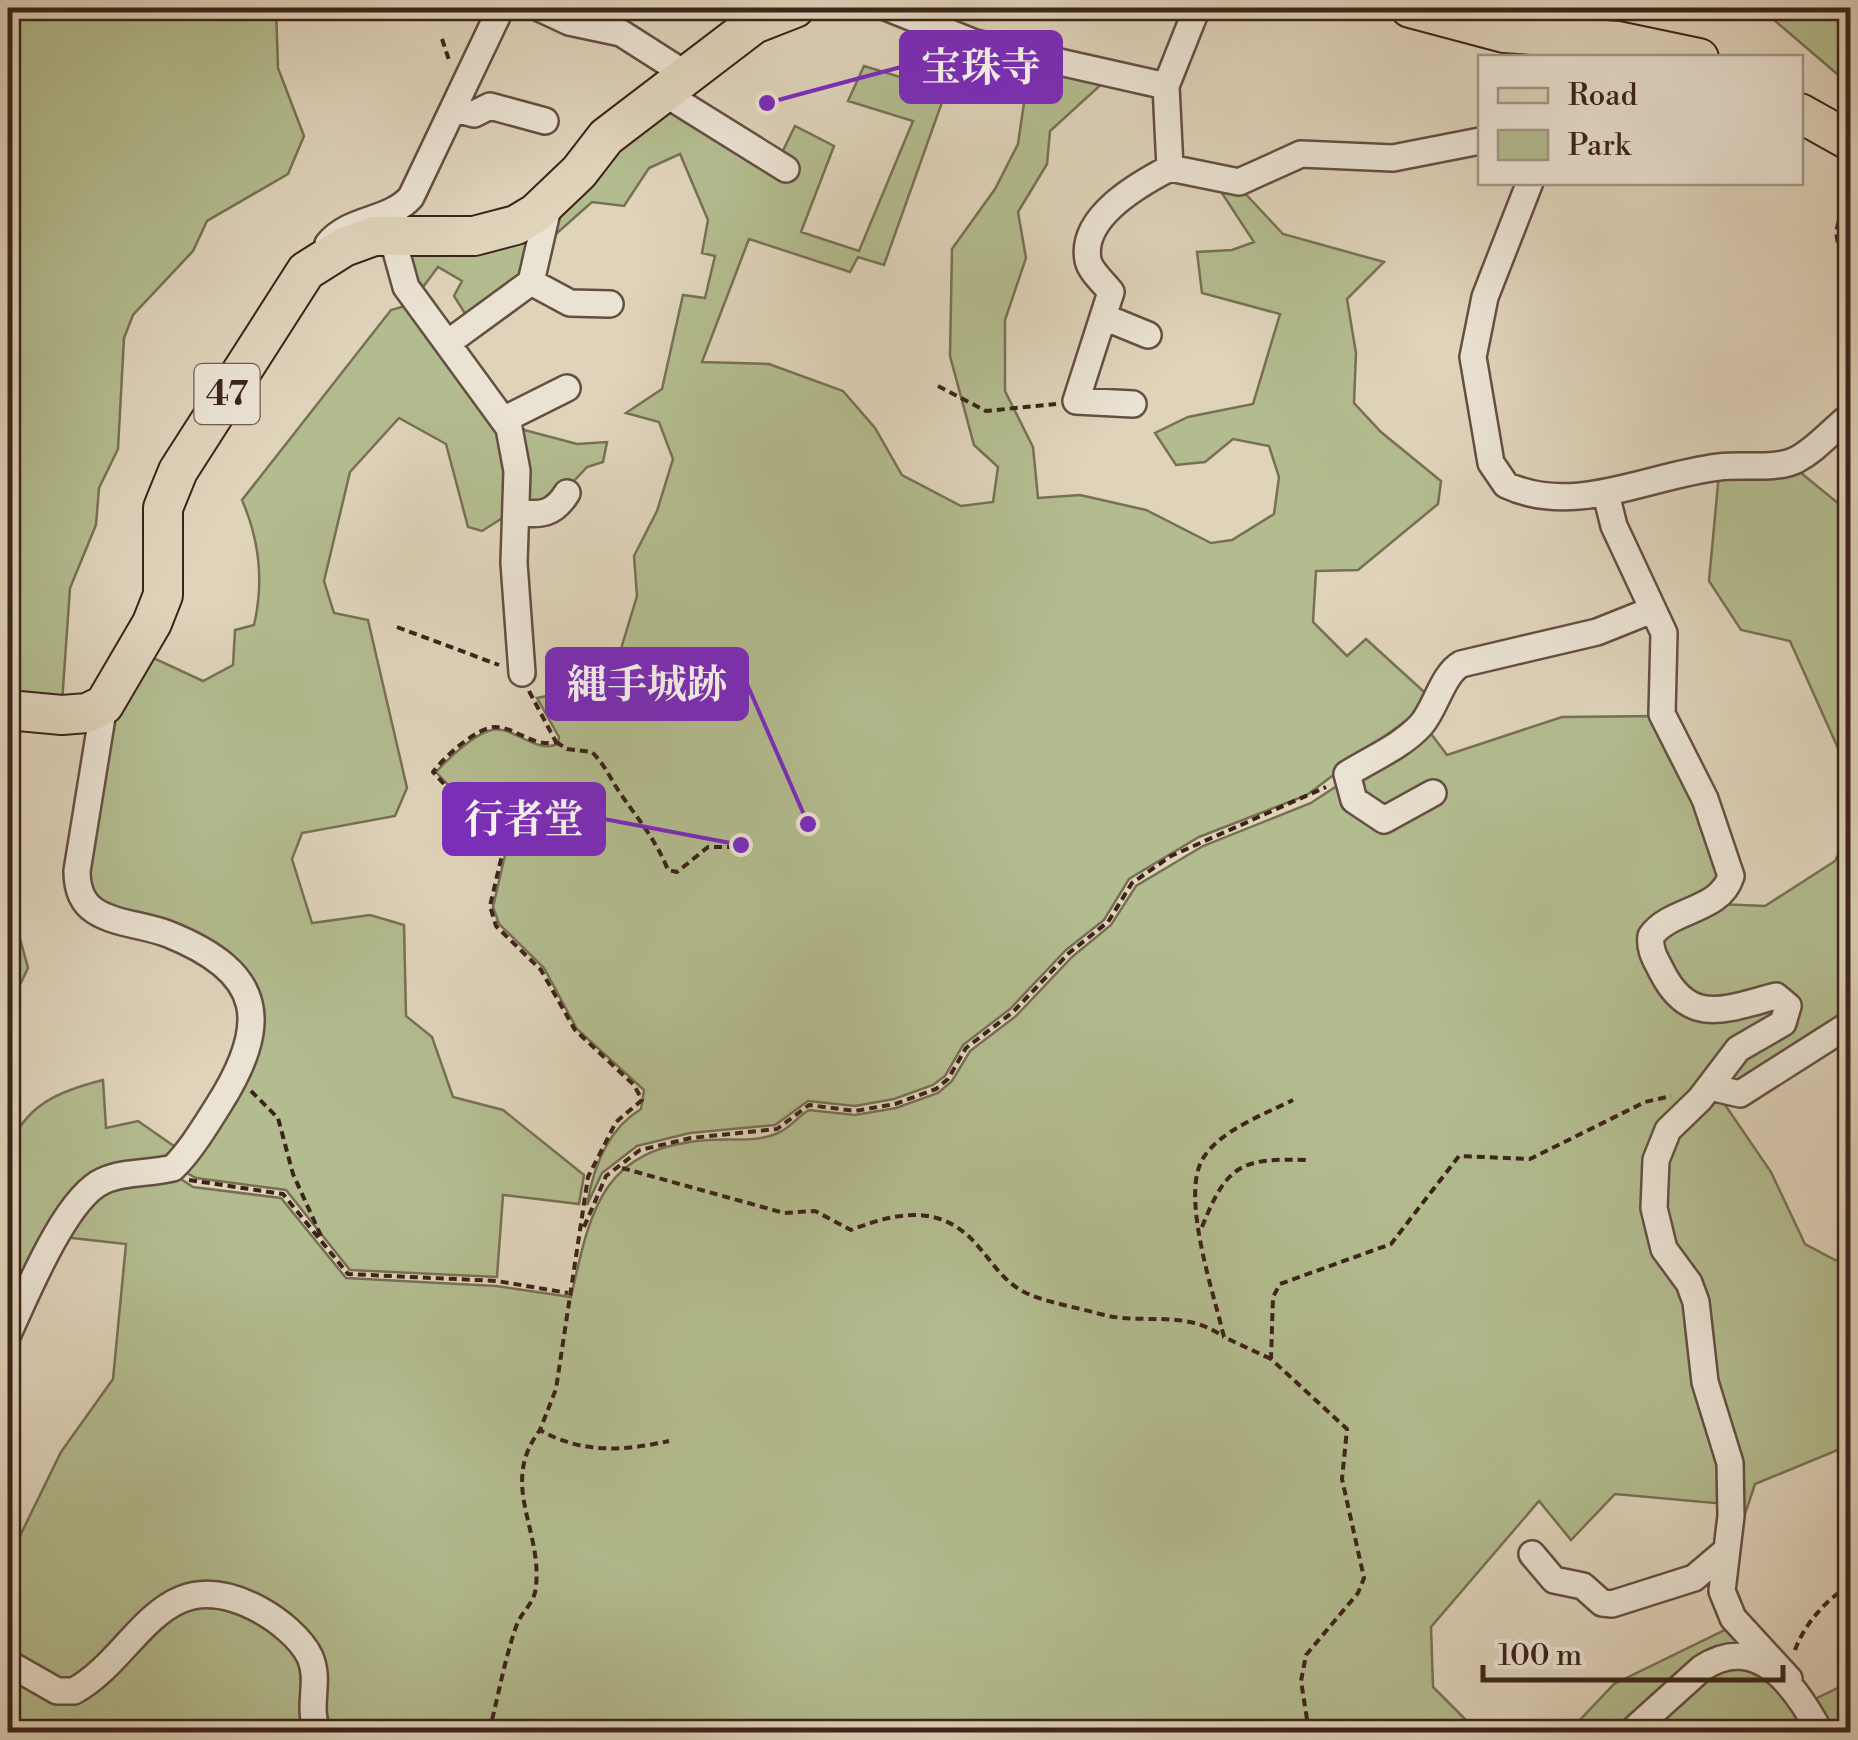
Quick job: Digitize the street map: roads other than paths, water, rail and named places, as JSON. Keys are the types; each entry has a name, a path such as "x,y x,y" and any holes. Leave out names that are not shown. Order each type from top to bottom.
{"main road":[{"name":"47","path":"104,705 152,623 163,595 163,508 178,471 306,272 344,247 391,233 474,236 494,232 536,213 606,136 677,86 751,16 795,8"},
{"path":"1410,8 1520,33 1659,46 1688,55"},
{"path":"1803,116 1850,140"},
{"path":"8,710 62,715 87,713 104,705"}],"street":[{"path":"306,272 339,230 403,206 411,198 501,8"},
{"path":"539,8 570,22 620,33 677,86 786,170"},
{"path":"888,8 975,43 1166,86"},
{"path":"1170,168 1166,86 1198,8"},
{"path":"455,109 474,114 490,106 546,121"},
{"path":"1132,404 1076,401 1111,292 1088,264 1088,250 1100,221 1132,188 1170,168 1239,182 1301,154 1393,158 1478,142"},
{"path":"1529,185 1476,325 1474,374 1492,463 1501,481 1520,490 1560,496 1606,494 1638,482 1718,467 1793,462 1850,416"},
{"path":"449,342 532,282 550,199"},
{"path":"391,233 406,287 505,419 516,455 514,563 522,673"},
{"path":"532,282 570,303 610,304"},
{"path":"1104,317 1148,336"},
{"path":"505,419 567,388"},
{"path":"517,512 539,515 558,508 567,493"},
{"path":"1606,494 1614,526 1666,645 1659,703 1662,714 1705,800 1731,876 1721,894 1660,924 1653,932 1650,946 1675,997 1688,1006 1721,1009 1776,996 1788,1006 1783,1023 1738,1050 1662,1140 1656,1160 1654,1208 1659,1240 1689,1283 1696,1302 1705,1382 1732,1478 1722,1591 1733,1618 1789,1679 1820,1732"},
{"path":"1433,793 1384,820 1354,800 1347,774 1416,730 1434,709 1454,668 1461,664 1597,632 1652,610"},
{"path":"8,1334 58,1235 86,1193 101,1181 173,1168 238,1074 254,1033 254,1016 246,993 208,957 170,934 100,914 86,904 78,889 104,705"},
{"path":"1710,1087 1740,1094 1850,1024"},
{"path":"1532,1554 1554,1580 1583,1586 1602,1603 1612,1604 1694,1578 1727,1550"},
{"path":"8,1664 57,1691 74,1691 162,1609 189,1598 225,1598 274,1618 303,1646 314,1671 312,1715 318,1732"},
{"path":"1631,1732 1673,1690 1715,1660 1739,1657 1789,1679"}],"place":[{"name":"宝珠寺","path":"767,103"},
{"name":"縄手城跡","path":"808,824"},
{"name":"行者堂","path":"741,845"}]}
